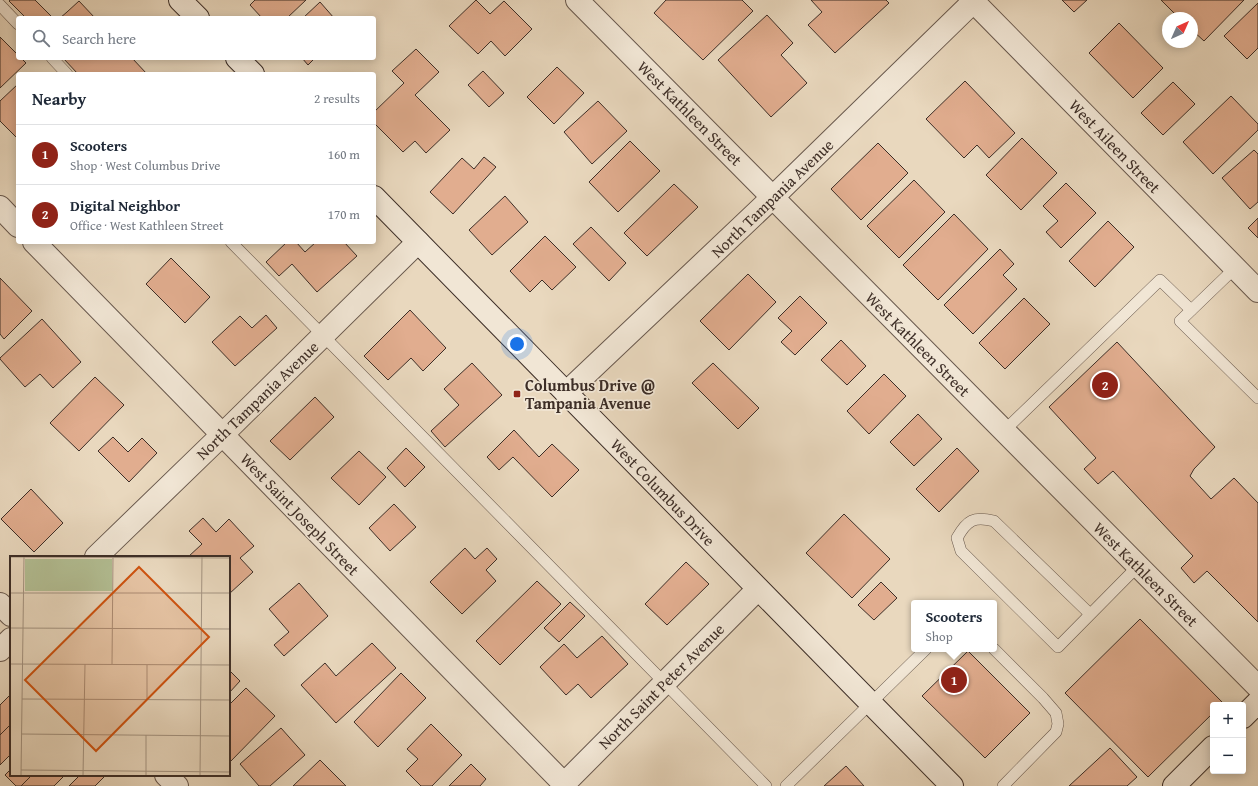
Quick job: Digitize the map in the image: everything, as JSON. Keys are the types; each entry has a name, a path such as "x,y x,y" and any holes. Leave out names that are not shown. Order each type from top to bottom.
{"street":[{"path":"180,0 196,16"},
{"name":"West Kathleen Street","path":"577,0 1258,687"},
{"name":"North Tampania Avenue","path":"566,393 773,197 974,0"},
{"name":"West Aileen Street","path":"974,0 1258,291"},
{"path":"239,60 251,72"},
{"name":"West Columbus Drive","path":"376,199 870,703 944,783"},
{"path":"0,207 16,224"},
{"name":"North Tampania Avenue","path":"97,556 418,242"},
{"name":"West Saint Joseph Street","path":"36,244 565,785"},
{"name":"North Saint Peter Avenue","path":"565,785 758,589"},
{"path":"0,604 10,615"},
{"path":"0,650 10,640"},
{"path":"1246,714 1258,702"},
{"path":"1174,786 1210,750"},
{"path":"167,776 177,786"}],"lane":[{"path":"0,5 16,22"},
{"path":"54,60 65,72"},
{"path":"233,244 766,786"},
{"path":"1234,268 1180,321 1258,398"},
{"path":"1004,431 1160,280 1190,310"},
{"path":"1090,614 994,521 982,518 972,520 963,527 957,538 961,551 1058,648 1138,566"},
{"path":"786,786 923,652"},
{"path":"997,652 1056,713 1058,724 1056,732 1002,786"}],"building":[{"path":"35,0 51,16 24,16 9,1"},
{"path":"255,0 306,0 289,16 260,16 250,5"},
{"path":"476,0 490,14 504,1 532,29 505,56 491,41 478,54 449,26"},
{"path":"666,0 742,0 753,11 703,60 654,13"},
{"path":"811,0 886,0 889,3 835,53 808,25 822,12"},
{"path":"1062,0 1087,0 1074,12"},
{"path":"1161,0 1244,0 1204,41 1198,36 1198,12 1173,12"},
{"path":"79,1 93,16 62,16"},
{"path":"320,2 332,16 305,16"},
{"path":"1258,3 1258,48 1247,59 1224,36"},
{"path":"767,15 793,43 781,55 807,83 771,117 718,60"},
{"path":"1119,23 1163,68 1133,98 1089,53"},
{"path":"0,37 16,53 16,60 23,60 26,63 0,88"},
{"path":"416,49 439,72 415,95 450,130 426,153 415,141 403,152 376,125 376,110 404,83 392,71"},
{"path":"65,60 134,60 145,72 76,72"},
{"path":"304,60 313,60 308,65"},
{"path":"557,67 584,93 554,124 527,97"},
{"path":"483,71 504,93 489,107 468,85"},
{"path":"965,81 1015,133 989,158 977,145 964,158 926,119"},
{"path":"1173,82 1195,104 1163,135 1141,113"},
{"path":"16,86 16,137 0,121 0,101"},
{"path":"1231,96 1258,124 1258,130 1213,174 1183,142"},
{"path":"598,101 627,131 592,164 564,132"},
{"path":"1022,138 1057,173 1021,210 986,175"},
{"path":"630,141 660,171 618,212 589,182"},
{"path":"878,143 908,173 861,220 831,189"},
{"path":"1254,150 1258,154 1258,202 1250,209 1222,178"},
{"path":"484,157 496,167 453,214 430,192 462,158 474,169"},
{"path":"914,180 945,212 899,258 867,226"},
{"path":"1066,183 1096,213 1061,248 1046,232 1058,221 1043,206"},
{"path":"674,184 698,207 647,256 624,233"},
{"path":"505,196 528,222 492,255 469,230"},
{"path":"954,214 988,249 938,300 903,265"},
{"path":"1258,218 1258,238 1248,228"},
{"path":"1108,221 1134,247 1095,287 1069,261"},
{"path":"591,227 626,263 609,281 573,244"},
{"path":"545,236 576,267 552,290 542,280 530,292 510,271"},
{"path":"285,244 298,244 305,252 314,244 346,244 357,256 317,292 292,264 279,276 266,262"},
{"path":"1000,249 1014,264 1003,275 1017,289 973,334 944,305"},
{"path":"171,258 210,297 185,323 146,284"},
{"path":"748,274 776,302 729,350 700,321"},
{"path":"0,278 32,311 4,339 0,334"},
{"path":"800,296 827,323 795,355 781,342 792,331 778,318"},
{"path":"1024,298 1050,324 1005,369 979,343"},
{"path":"410,310 446,348 423,371 411,358 388,380 364,356"},
{"path":"266,315 277,328 235,366 212,342 240,316 252,328"},
{"path":"42,319 81,362 53,388 40,374 25,387 0,358"},
{"path":"841,340 866,366 847,385 821,360"},
{"path":"1117,342 1215,447 1194,469 1190,476 1211,499 1234,478 1258,503 1258,622 1207,571 1194,583 1181,568 1193,556 1113,471 1098,484 1084,469 1096,458 1049,407"},
{"path":"472,363 502,395 445,447 431,431 459,405 444,389"},
{"path":"713,363 759,408 738,429 692,383"},
{"path":"884,374 906,396 869,434 847,411"},
{"path":"95,377 124,405 79,451 50,423"},
{"path":"315,397 334,417 290,460 270,441"},
{"path":"918,414 942,439 914,466 890,442"},
{"path":"514,430 539,457 552,444 579,470 552,497 513,457 499,470 487,457"},
{"path":"113,437 128,452 142,438 157,453 129,482 98,451"},
{"path":"406,448 425,467 405,487 387,468"},
{"path":"957,448 979,471 939,512 916,489"},
{"path":"359,451 386,477 359,505 331,478"},
{"path":"31,489 63,523 34,552 1,519"},
{"path":"394,504 416,527 390,551 369,528"},
{"path":"844,514 890,559 852,598 806,553"},
{"path":"203,518 216,532 229,519 254,546 240,558 253,572 230,593 230,556 189,556 202,544 189,531"},
{"path":"465,548 475,559 487,548 497,559 486,570 496,581 462,614 430,582"},
{"path":"686,562 709,584 667,625 645,604"},
{"path":"537,581 561,604 500,665 476,641"},
{"path":"881,582 897,598 874,620 858,605"},
{"path":"299,583 328,616 284,656 274,645 289,632 269,609"},
{"path":"570,602 585,616 559,642 544,628"},
{"path":"1140,619 1222,702 1210,702 1210,716 1148,777 1065,693"},
{"path":"602,636 628,664 591,698 578,684 566,695 540,667 564,644 577,658"},
{"path":"372,643 396,668 336,723 301,685 325,663 336,676"},
{"path":"967,652 969,652 1030,713 985,758 922,696"},
{"path":"230,671 240,681 230,692"},
{"path":"401,673 426,698 378,747 354,722"},
{"path":"246,688 275,716 230,762 230,704"},
{"path":"10,695 10,725 0,735 0,705"},
{"path":"431,724 462,755 432,786 421,786 406,771 418,759 407,749"},
{"path":"10,725 10,755 0,765 0,735"},
{"path":"281,728 305,755 270,786 259,786 240,764"},
{"path":"1110,748 1137,777 1127,786 1069,786"},
{"path":"320,760 346,786 293,786"},
{"path":"471,764 486,779 480,786 449,786"},
{"path":"846,766 864,786 824,786"},
{"path":"10,770 10,776 31,776 21,786 16,786 5,775"},
{"path":"31,776 64,776 54,786 21,786"},
{"path":"79,776 105,776 95,786 69,786"}],"place":[{"name":"Digital Neighbor","path":"1105,385"},
{"name":"Columbus Drive @ Tampania Avenue","path":"517,394"},
{"name":"Scooters","path":"954,680"}]}
